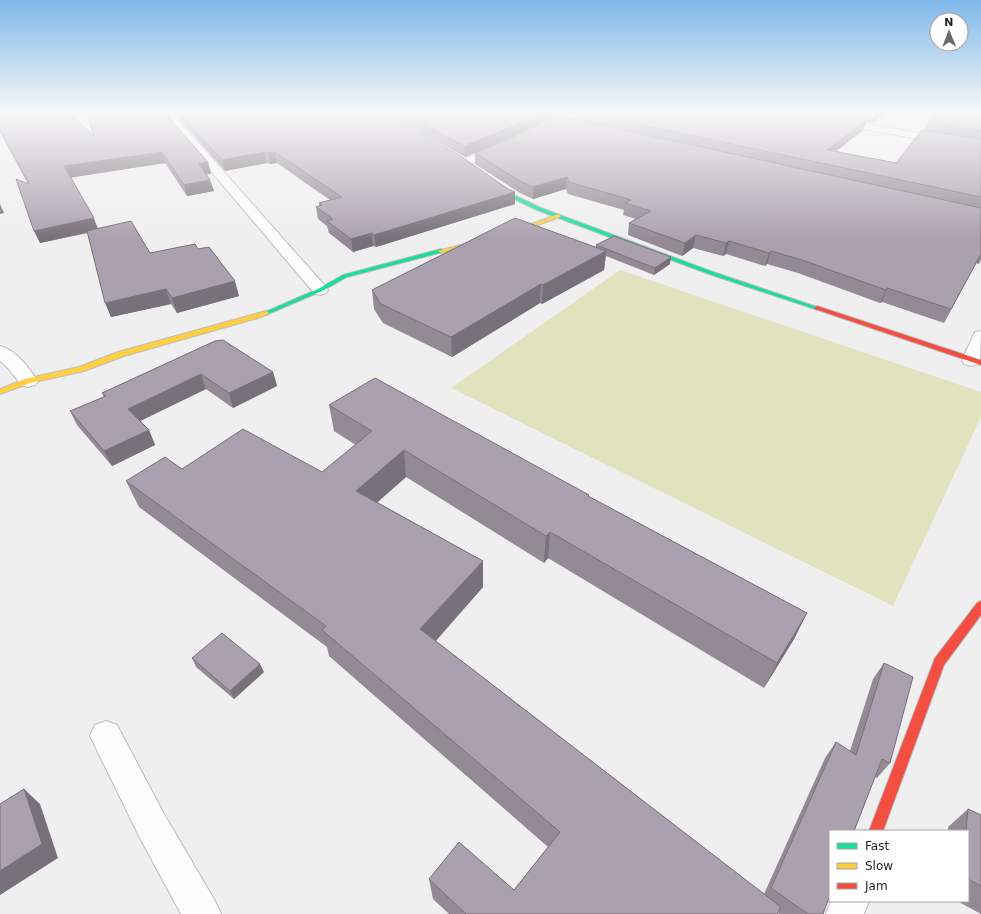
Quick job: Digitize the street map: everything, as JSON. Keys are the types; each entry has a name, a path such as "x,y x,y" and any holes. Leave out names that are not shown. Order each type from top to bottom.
{"street":[{"path":"203,155 320,290"},
{"path":"461,161 478,155"},
{"path":"461,161 514,197 539,209 711,273 976,361 981,336"},
{"path":"0,392 28,381 81,369 146,347 256,317 320,290 345,276 482,241 512,229 536,224 558,216"},
{"path":"0,352 16,365 28,381"},
{"path":"876,830 939,662 981,606"},
{"path":"106,736 152,826 202,914"},
{"path":"845,914 850,902"}],"green space":[{"path":"620,270 981,392 981,417 893,606 451,388"}],"building":[{"path":"13,155 143,155 64,166 94,218 34,231 16,179 29,184"},
{"path":"164,155 202,155 208,162 199,164 210,180 184,185"},
{"path":"217,155 251,155 222,160"},
{"path":"279,155 458,155 508,189 515,192 374,235 372,233 351,239 327,221 333,219 316,207 322,205 319,203 342,197"},
{"path":"478,155 737,155 981,208 981,254 951,309 887,288 886,290 802,260 771,251 769,253 729,241 726,243 696,235 685,243 629,223 651,211 625,203 631,200 569,182 567,177 533,187 520,181"},
{"path":"782,155 852,155 896,163 903,155 981,155 981,197"},
{"path":"515,218 606,251 543,285 541,284 451,337 381,304 372,290"},
{"path":"131,221 150,253 195,244 198,249 209,247 235,281 172,298 166,289 105,303 87,231"},
{"path":"614,236 671,257 655,268 596,245"},
{"path":"223,340 273,372 229,393 201,374 128,409 149,430 104,451 70,411 106,396 102,393 215,341"},
{"path":"375,378 589,495 588,496 807,613 777,663 550,532 546,536 404,450 356,491 483,561 420,629 781,907 777,914 466,914 429,879 459,842 514,890 560,832 322,630 326,626 126,481 165,457 182,469 243,429 322,472 372,431 329,405"},
{"path":"222,633 260,664 230,691 192,658"},
{"path":"884,663 913,677 890,763 882,759 854,830 829,830 829,898 823,914 808,914 771,888 836,742 856,755"},
{"path":"24,789 42,844 0,871 0,804"},
{"path":"968,809 981,815 981,886 969,880 969,830 966,830"}],"traffic: fast":[{"path":"490,181 514,197 539,209 711,273 817,308"},
{"path":"266,313 320,290 345,276 441,251"}],"traffic: slow":[{"path":"441,251 482,241 512,229 536,224 558,216"},
{"path":"0,392 28,381 81,369 121,354 266,313"}],"traffic: jam":[{"path":"817,308 981,363"},
{"path":"876,830 939,662 981,606"}]}
